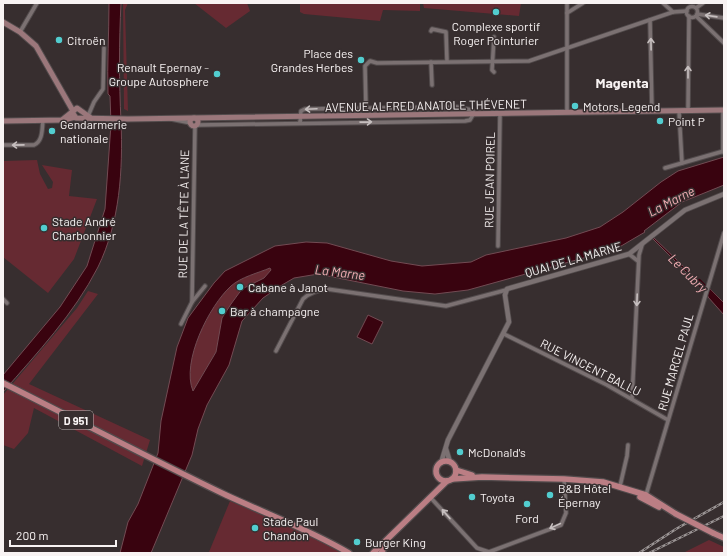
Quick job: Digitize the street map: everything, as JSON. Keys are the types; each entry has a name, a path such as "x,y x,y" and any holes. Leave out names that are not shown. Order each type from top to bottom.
{"main road":[{"path":"3,22 20,32 41,54 66,100 76,113 98,119"},
{"name":"AVENUE ALFRED ANATOLE THÉVENET","path":"76,113 98,119 170,118 195,122 204,118 723,110"},
{"path":"3,121 62,120 76,113"},
{"name":"D 951","path":"3,383 203,484 315,534 349,553"},
{"path":"431,496 437,486 438,476 436,471 441,463 450,462 456,470 465,474 482,477"},
{"path":"373,553 431,496 455,475 456,470"},
{"path":"438,476 442,480 450,480 460,477 482,477 564,479 602,482 620,486 646,496 676,514"},
{"path":"628,489 660,507 724,538"},
{"path":"381,553 404,523"},
{"name":"D 951","path":"336,546 344,553"}],"street":[{"path":"20,32 37,3"},
{"path":"567,3 567,112"},
{"path":"567,12 583,3"},
{"path":"664,3 673,12"},
{"path":"696,8 703,3"},
{"path":"688,111 689,16 687,11 690,5 696,8"},
{"path":"696,8 697,15 724,44"},
{"path":"366,108 365,66 368,62 529,60 567,49 673,12 687,11"},
{"path":"689,16 697,15 724,18"},
{"path":"650,20 652,111"},
{"path":"431,31 432,29 446,32 447,61"},
{"path":"494,38 492,70 494,72"},
{"path":"88,116 94,102 103,89 104,48"},
{"path":"431,62 432,85"},
{"path":"195,122 300,123 312,125 324,123 465,121 470,120 474,114 472,110 461,107 305,109 301,111 299,116 300,123"},
{"path":"665,168 724,151 723,110"},
{"path":"679,111 682,163"},
{"name":"RUE JEAN POIREL","path":"498,246 500,114"},
{"path":"3,145 38,143 43,120"},
{"name":"RUE DE LA TÊTE À L'ANE","path":"192,302 195,122"},
{"name":"QUAI DE LA MARNE","path":"506,290 629,254 686,210 724,194"},
{"name":"RUE MARCEL PAUL","path":"646,496 724,234"},
{"path":"632,399 638,261 639,251 642,245"},
{"path":"629,254 638,261"},
{"path":"181,324 192,302 205,286"},
{"path":"276,351 303,299 308,294 319,291 327,289 446,306 506,290 505,295 510,319 504,334 446,445 441,463"},
{"path":"3,299 7,303"},
{"name":"RUE VINCENT BALLU","path":"504,334 632,399 668,420"},
{"path":"446,445 450,462"},
{"path":"620,486 628,456 628,445"},
{"path":"431,496 477,548 488,552 560,525 566,513 564,479"}],"shaded area":[{"path":"123,3 128,3 125,10 128,111 124,109"},
{"path":"194,3 247,3 250,11 226,28"},
{"path":"300,3 420,3 420,11 383,10 380,21 304,14 300,12"},
{"name":"Complexe sportif Roger Pointurier","path":"423,3 521,3 519,16 424,8"},
{"name":"Stade André Charbonnier","path":"37,160 40,174 48,189 52,188 53,182 42,165 72,170 69,196 97,199 74,259 48,293 3,257 3,161"},
{"path":"270,268 272,270 256,283 220,336 216,352 193,391 190,379 194,350 199,335 214,307 235,283"},
{"path":"88,291 98,294 29,384 150,440 142,466 34,408 28,433 14,449 3,445 3,395 77,308"},
{"name":"Stade Paul Chandon","path":"230,501 322,541 341,553 209,552"},
{"path":"709,540 724,547 724,553 683,553"}],"water":[{"path":"109,3 121,3 121,158 118,196 111,232 98,267 78,301 42,348 3,392 3,375 60,307 87,266 105,209 111,124 110,96 108,94"},
{"name":"La Marne","path":"724,157 724,185 682,202 644,231 645,232 616,249 468,290 435,294 403,291 318,274 294,278 263,298 242,321 229,365 207,405 198,429 192,455 151,553 120,553 128,522 138,504 158,453 161,421 177,347 188,318 214,283 225,271 275,246 306,242 327,243 391,261 422,266 471,262 486,255 566,238 600,227 623,212 661,182 678,171","holes":["270,268 271,270 264,278 242,289 231,304 222,318 216,352 193,391 190,379 194,350 199,335 214,307 235,283"]},
{"path":"653,237 705,287 704,290 652,238"},
{"path":"710,289 724,303 724,315 708,297"},
{"path":"368,315 383,322 372,344 357,337"}],"waterway":[{"name":"Le Cubry","path":"699,282 724,308"}],"railway":[{"path":"639,553 676,529 724,502"},
{"path":"649,553 724,516"}],"place":[{"name":"Complexe sportif Roger Pointurier","path":"496,12"},
{"name":"Citroën","path":"59,40"},
{"name":"Place des Grandes Herbes","path":"361,60"},
{"name":"Renault Epernay - Groupe Autosphere","path":"217,74"},
{"name":"Motors Legend","path":"575,106"},
{"name":"Point P","path":"660,121"},
{"name":"Gendarmerie nationale","path":"52,131"},
{"name":"Stade André Charbonnier","path":"44,228"},
{"name":"Cabane à Janot","path":"240,287"},
{"name":"Bar à champagne","path":"222,311"},
{"name":"McDonald's","path":"460,452"},
{"name":"B&B Hôtel Épernay","path":"550,495"},
{"name":"Toyota","path":"472,497"},
{"name":"Ford","path":"527,504"},
{"name":"Stade Paul Chandon","path":"255,528"},
{"name":"Burger King","path":"357,542"}],"district":[{"name":"Magenta","path":"622,82"}]}
